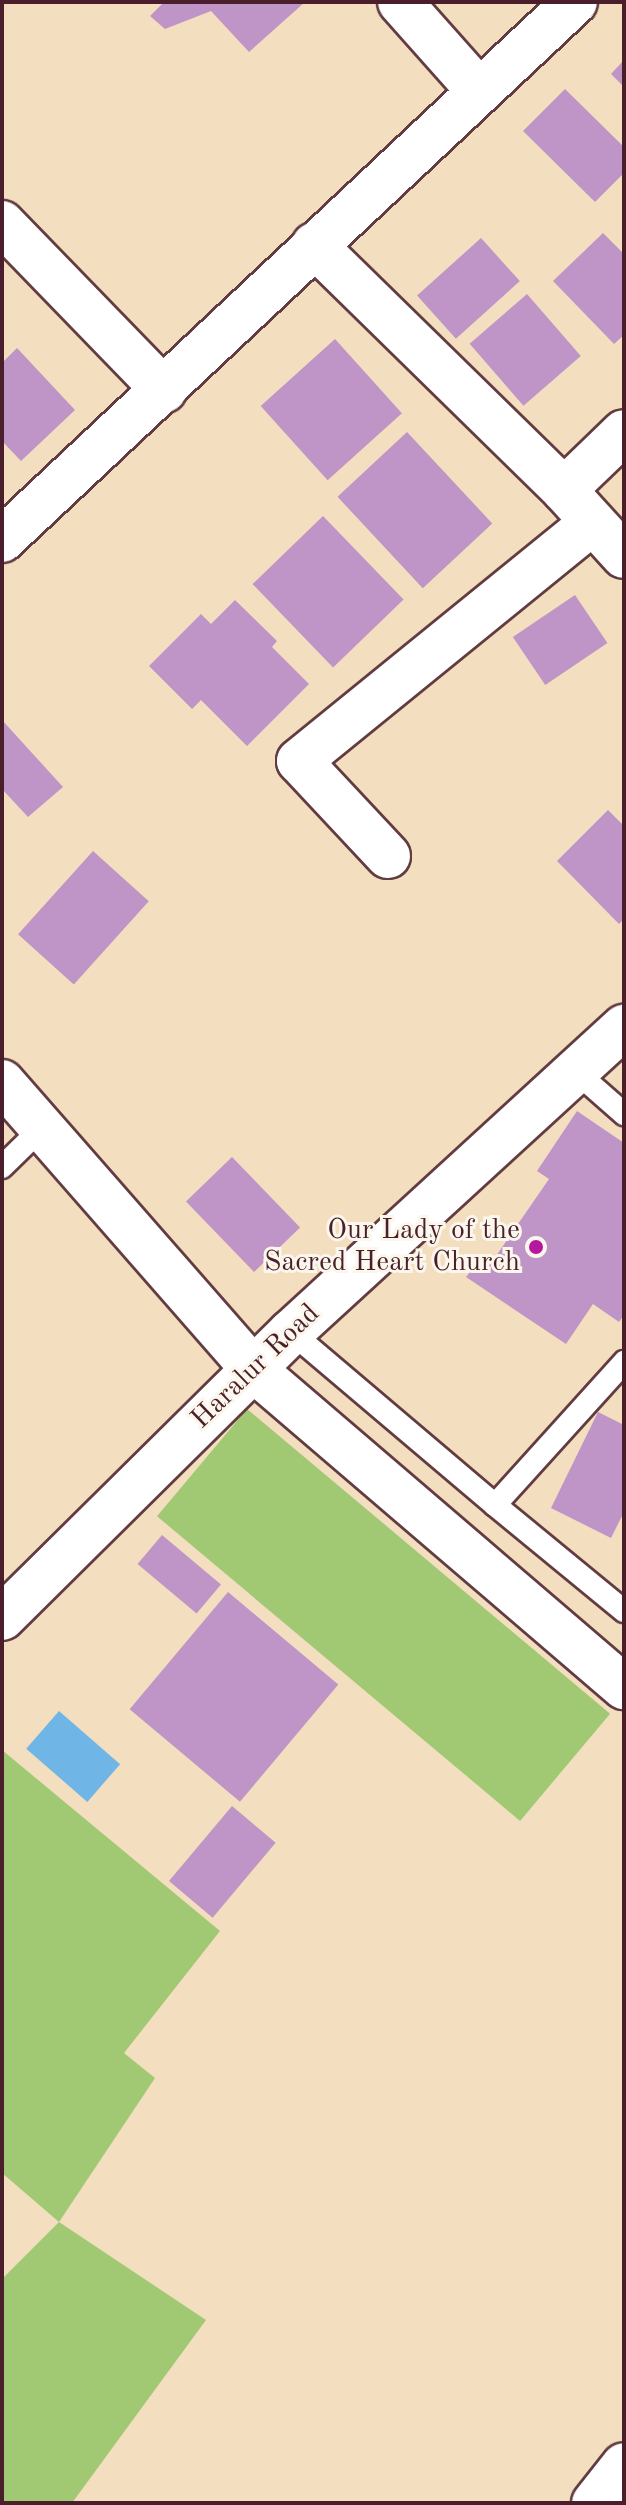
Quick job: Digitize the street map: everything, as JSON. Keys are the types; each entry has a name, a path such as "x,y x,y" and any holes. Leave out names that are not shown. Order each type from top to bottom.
{"street":[{"path":"400,2 479,91"},
{"path":"2,540 575,2"},
{"path":"2,223 164,390"},
{"path":"314,245 564,490 624,556"},
{"path":"564,490 624,432"},
{"path":"388,856 299,761 592,523"},
{"name":"Haralur Road","path":"2,1618 291,1332 624,1027"},
{"path":"2,1082 253,1369 624,1687"},
{"path":"594,2503 624,2465"}],"lane":[{"path":"574,1070 624,1114"},
{"path":"2,1167 42,1128"},
{"path":"291,1332 624,1611"},
{"path":"495,1505 624,1362"}],"green space":[{"path":"247,1409 610,1714 520,1821 157,1516"},
{"path":"2,1750 220,1931 124,2053 155,2078 59,2222 2,2173"},
{"path":"59,2222 206,2320 72,2503 2,2503 2,2279"}],"water":[{"path":"59,1711 120,1764 87,1802 26,1749"}],"building":[{"path":"164,2 305,2 249,52 211,11 165,29 150,16"},
{"path":"624,60 624,87 611,74"},
{"path":"565,89 624,147 624,173 595,202 523,131"},
{"path":"603,233 624,254 624,335 614,344 553,281"},
{"path":"481,238 520,281 456,339 417,296"},
{"path":"527,294 581,356 523,406 470,344"},
{"path":"335,339 402,413 328,480 261,406"},
{"path":"17,348 75,410 21,461 2,441 2,363"},
{"path":"407,432 492,523 423,588 338,497"},
{"path":"323,516 404,599 333,668 253,584"},
{"path":"575,595 607,643 545,685 513,637"},
{"path":"235,600 277,641 272,647 309,684 247,746 201,700 192,709 149,666 201,614 211,624"},
{"path":"2,720 63,787 28,817 2,789"},
{"path":"608,810 624,826 624,919 619,924 557,861"},
{"path":"93,851 149,901 74,984 18,934"},
{"path":"577,1111 624,1143 624,1315 619,1322 593,1304 566,1344 466,1277 475,1266 485,1272 549,1179 537,1171"},
{"path":"232,1157 300,1227 254,1272 186,1201"},
{"path":"598,1412 624,1425 624,1512 611,1538 551,1508"},
{"path":"162,1535 221,1584 197,1614 138,1564"},
{"path":"228,1592 338,1685 240,1802 130,1709"},
{"path":"232,1806 276,1843 213,1918 169,1881"}],"place":[{"name":"Our Lady of the Sacred Heart Church","path":"536,1247"}]}
